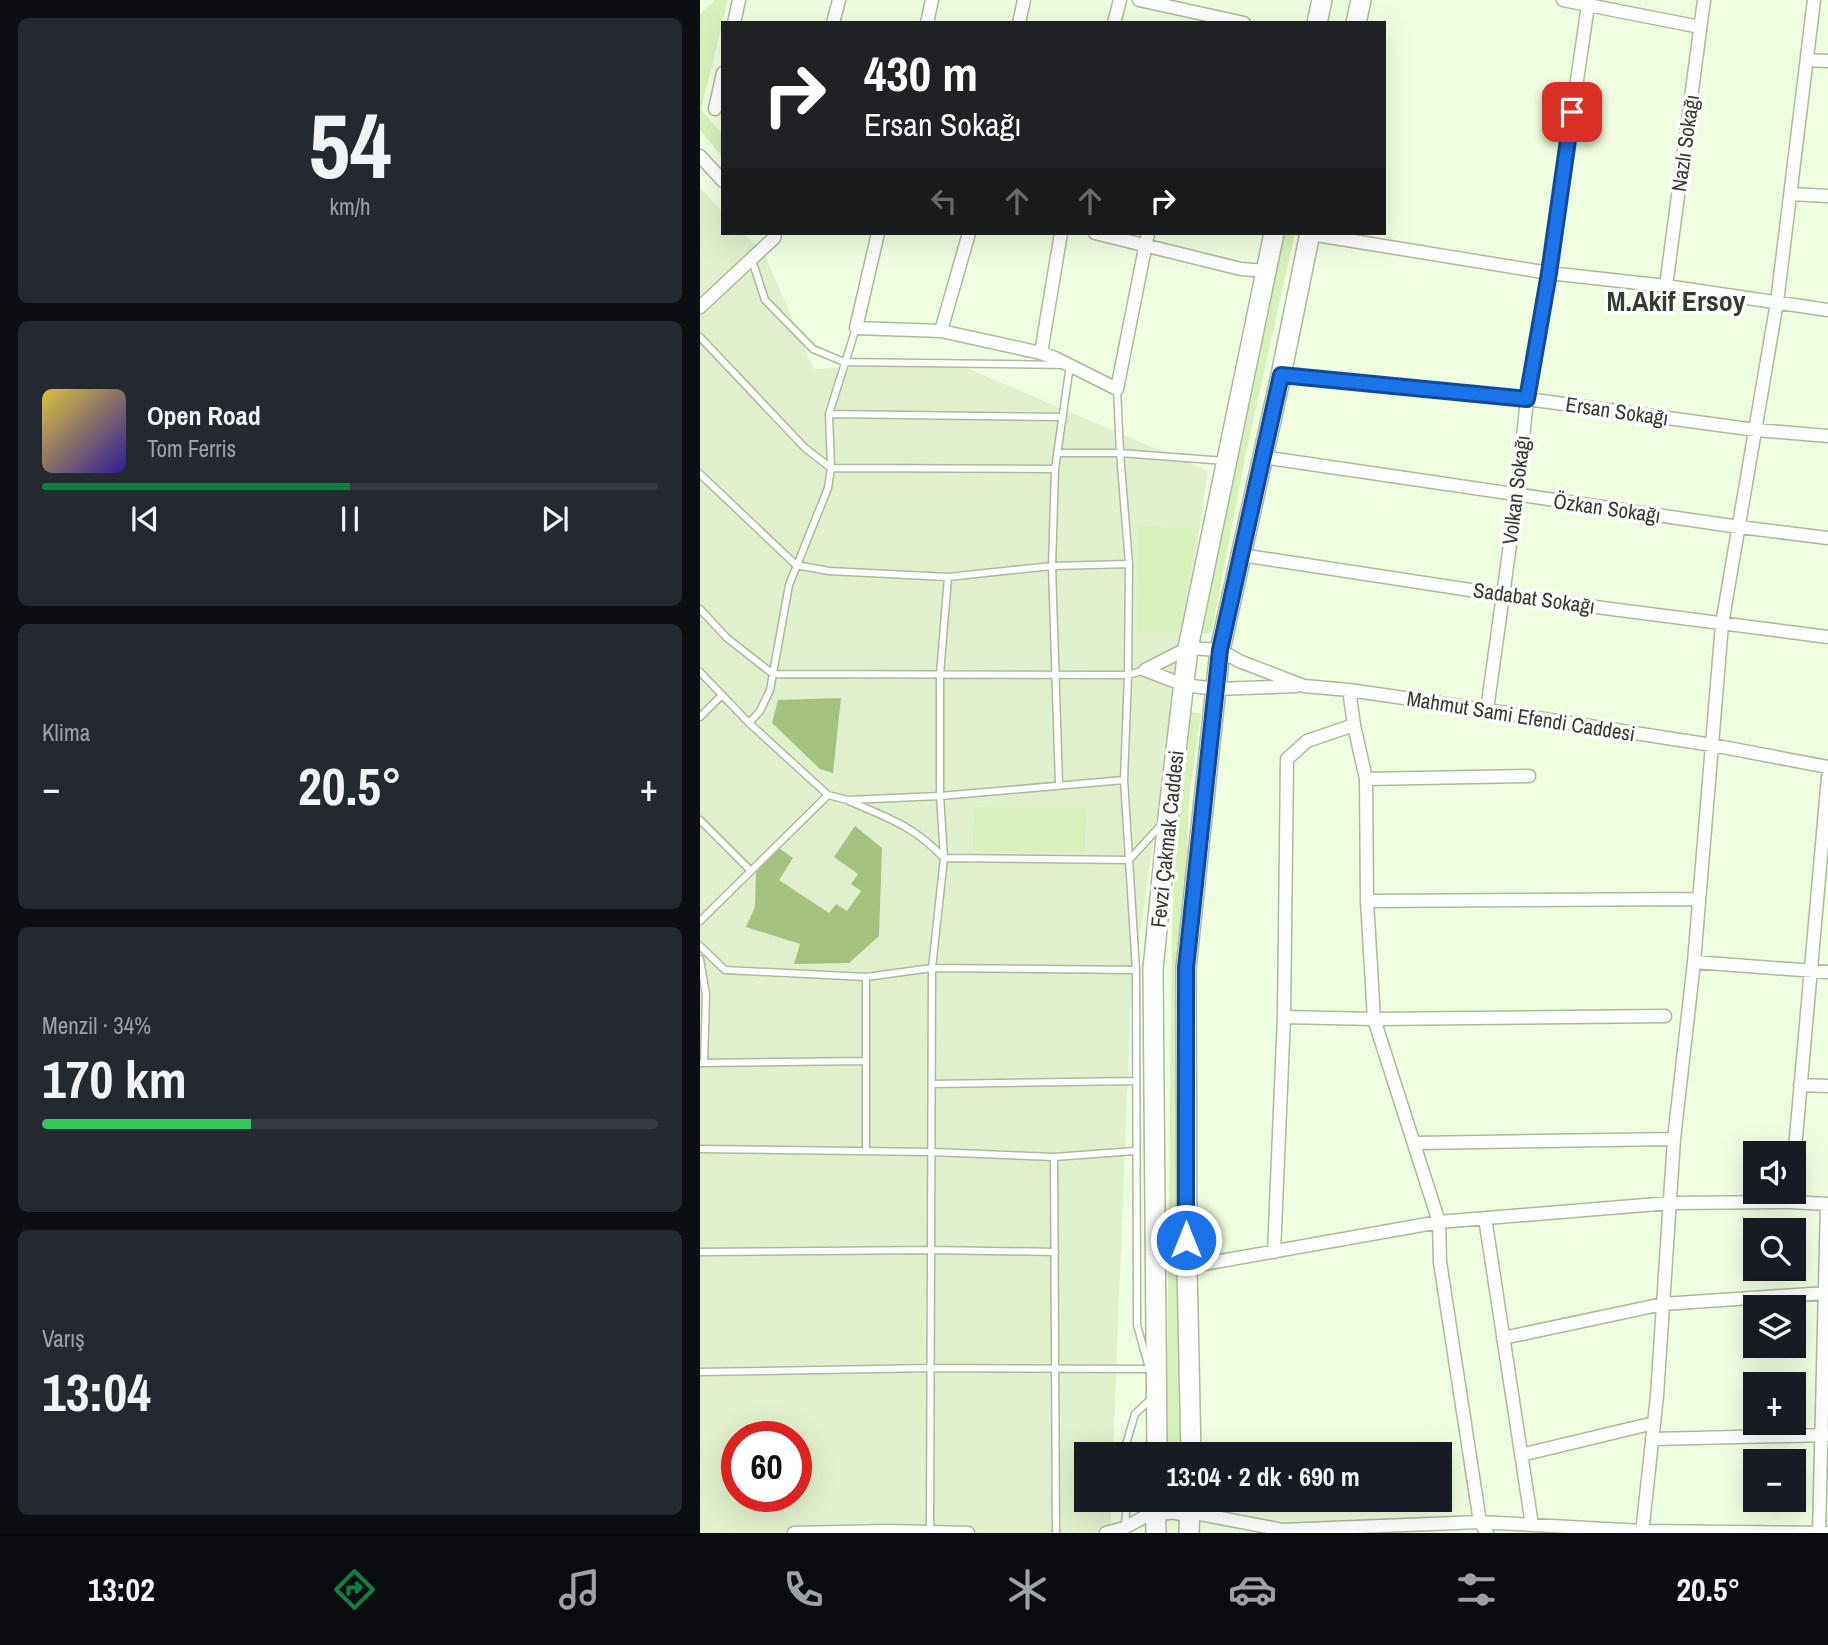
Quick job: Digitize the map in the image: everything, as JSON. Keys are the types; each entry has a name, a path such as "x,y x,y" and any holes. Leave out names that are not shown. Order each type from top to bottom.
{"main road":[{"path":"1317,21 1322,0"},
{"path":"1356,21 1361,0"},
{"name":"Fevzi Çakmak Caddesi","path":"1157,1442 1153,969 1188,648 1274,235"},
{"name":"Fevzi Çakmak Caddesi","path":"1191,1442 1186,1267 1186,968 1220,650 1310,235"},
{"path":"1155,1512 1156,1533"},
{"path":"1189,1512 1189,1533"}],"street":[{"path":"734,21 739,0"},
{"path":"834,21 839,0"},
{"path":"927,21 932,0"},
{"path":"1019,21 1024,0"},
{"path":"1115,21 1120,0"},
{"path":"1139,0 1206,19 1225,21"},
{"path":"1206,19 1210,0"},
{"path":"1563,0 1700,27"},
{"name":"Nazlı Sokağı","path":"1666,286 1704,0"},
{"path":"1642,1532 1654,1423 1674,1139 1694,962 1722,624 1777,302 1814,0"},
{"name":"Volkan Sokağı","path":"1487,710 1517,494 1527,399 1549,273 1588,5"},
{"path":"1807,60 1828,61"},
{"path":"715,109 721,82"},
{"path":"700,156 721,179"},
{"path":"1791,194 1828,196"},
{"path":"701,303 752,258 772,235"},
{"path":"878,235 856,328 941,331 1041,353 1117,389 1146,239"},
{"path":"941,331 968,235"},
{"path":"1041,353 1061,235"},
{"path":"1112,235 1146,239 1241,269 1266,271"},
{"path":"1322,235 1549,273 1666,286 1828,310"},
{"name":"Ersan Sokağı","path":"1281,375 1527,399 1756,430 1828,436"},
{"name":"Özkan Sokağı","path":"1262,457 1828,538"},
{"name":"Sadabat Sokağı","path":"1241,555 1503,595 1828,637"},
{"path":"1145,670 1188,648 1220,650"},
{"name":"Mahmut Sami Efendi Caddesi","path":"1220,650 1239,661 1304,686 1487,710 1712,745 1828,767"},
{"path":"1145,670 1184,685 1216,689 1304,686"},
{"path":"1349,690 1366,779 1367,901 1374,1019 1439,1222 1440,1262 1484,1527"},
{"path":"1274,1252 1284,1017 1287,759 1307,741 1354,724"},
{"path":"1366,779 1530,776"},
{"path":"1796,1141 1810,970 1822,898 1828,777"},
{"path":"1367,901 1699,899"},
{"path":"1694,962 1828,972"},
{"path":"1284,1017 1374,1019 1665,1016"},
{"path":"1800,1085 1828,1086"},
{"path":"1415,1143 1674,1139"},
{"path":"1186,1267 1439,1222 1743,1199"},
{"path":"1806,1200 1828,1204 1825,1435 1819,1533"},
{"path":"1485,1219 1532,1525"},
{"path":"1503,1338 1662,1304 1825,1293"},
{"path":"1521,1455 1654,1423"},
{"path":"1652,1440 1825,1435"},
{"path":"1106,1533 1124,1530 1146,1512"},
{"path":"1212,1512 1282,1530"},
{"path":"1269,1533 1282,1530 1532,1525 1642,1532 1828,1533"},
{"path":"794,1533 968,1533"}],"lane":[{"path":"752,258 765,300 813,349 844,362 1070,365 1055,468 1052,566 1059,785"},
{"path":"749,723 760,711 770,690 789,585 828,488 831,468 829,414 856,328"},
{"path":"700,337 805,448 831,468 1055,468"},
{"path":"1117,389 1129,564 1124,780 1136,970 1137,1325 1157,1393 1135,1413 1127,1442"},
{"path":"829,414 1063,416"},
{"path":"1058,453 1120,453 1227,461"},
{"path":"700,474 796,565 829,571 948,577 1052,566 1129,564"},
{"path":"930,1532 932,968 944,858 940,796 940,674 948,577"},
{"path":"700,609 727,638 773,674 1128,675 1145,670"},
{"path":"700,672 749,723 828,795 848,800 907,826 944,858 1129,860 1168,818"},
{"path":"700,717 722,695"},
{"path":"848,800 940,796 1124,780"},
{"path":"700,921 828,795"},
{"path":"700,820 751,871"},
{"path":"700,946 725,970 866,977 932,968 1136,970"},
{"path":"700,959 706,995 702,1063 865,1061"},
{"path":"866,977 866,1152"},
{"path":"932,1084 1135,1081"},
{"path":"700,1149 932,1152 1054,1157 1135,1151"},
{"path":"1054,1157 1056,1533"},
{"path":"700,1252 1055,1252"},
{"path":"700,1373 931,1368 1149,1369"},
{"path":"1124,1530 1126,1512"}],"shaded area":[{"path":"715,0 728,0 701,110 721,133 721,156 700,130 700,14"},
{"path":"700,188 721,210 721,235 745,235 765,255 814,369 953,362 1208,471 1131,994 1113,1442 1074,1442 1074,1512 1111,1512 1110,1533 700,1533"},
{"path":"1283,235 1295,235 1246,453 1212,630 1209,634 1202,633"},
{"path":"1138,525 1197,529 1179,633 1137,631"},
{"path":"1189,712 1201,713 1189,800 1184,931 1183,1442 1166,1442 1172,926 1178,797"},
{"path":"974,807 1086,808 1085,852 973,851"}],"green space":[{"path":"841,698 833,773 820,769 772,723 778,700"},
{"path":"855,826 882,848 879,936 849,963 794,964 800,944 746,927 755,907 756,872 779,848 793,858 779,880 829,913 836,904 847,911 861,891 851,884 858,874 834,857"}],"district":[{"name":"M.Akif Ersoy","path":"1676,301"}],"route":[{"path":"1186,1240 1186,968 1220,650 1281,375 1527,399 1549,273 1572,112"}]}
